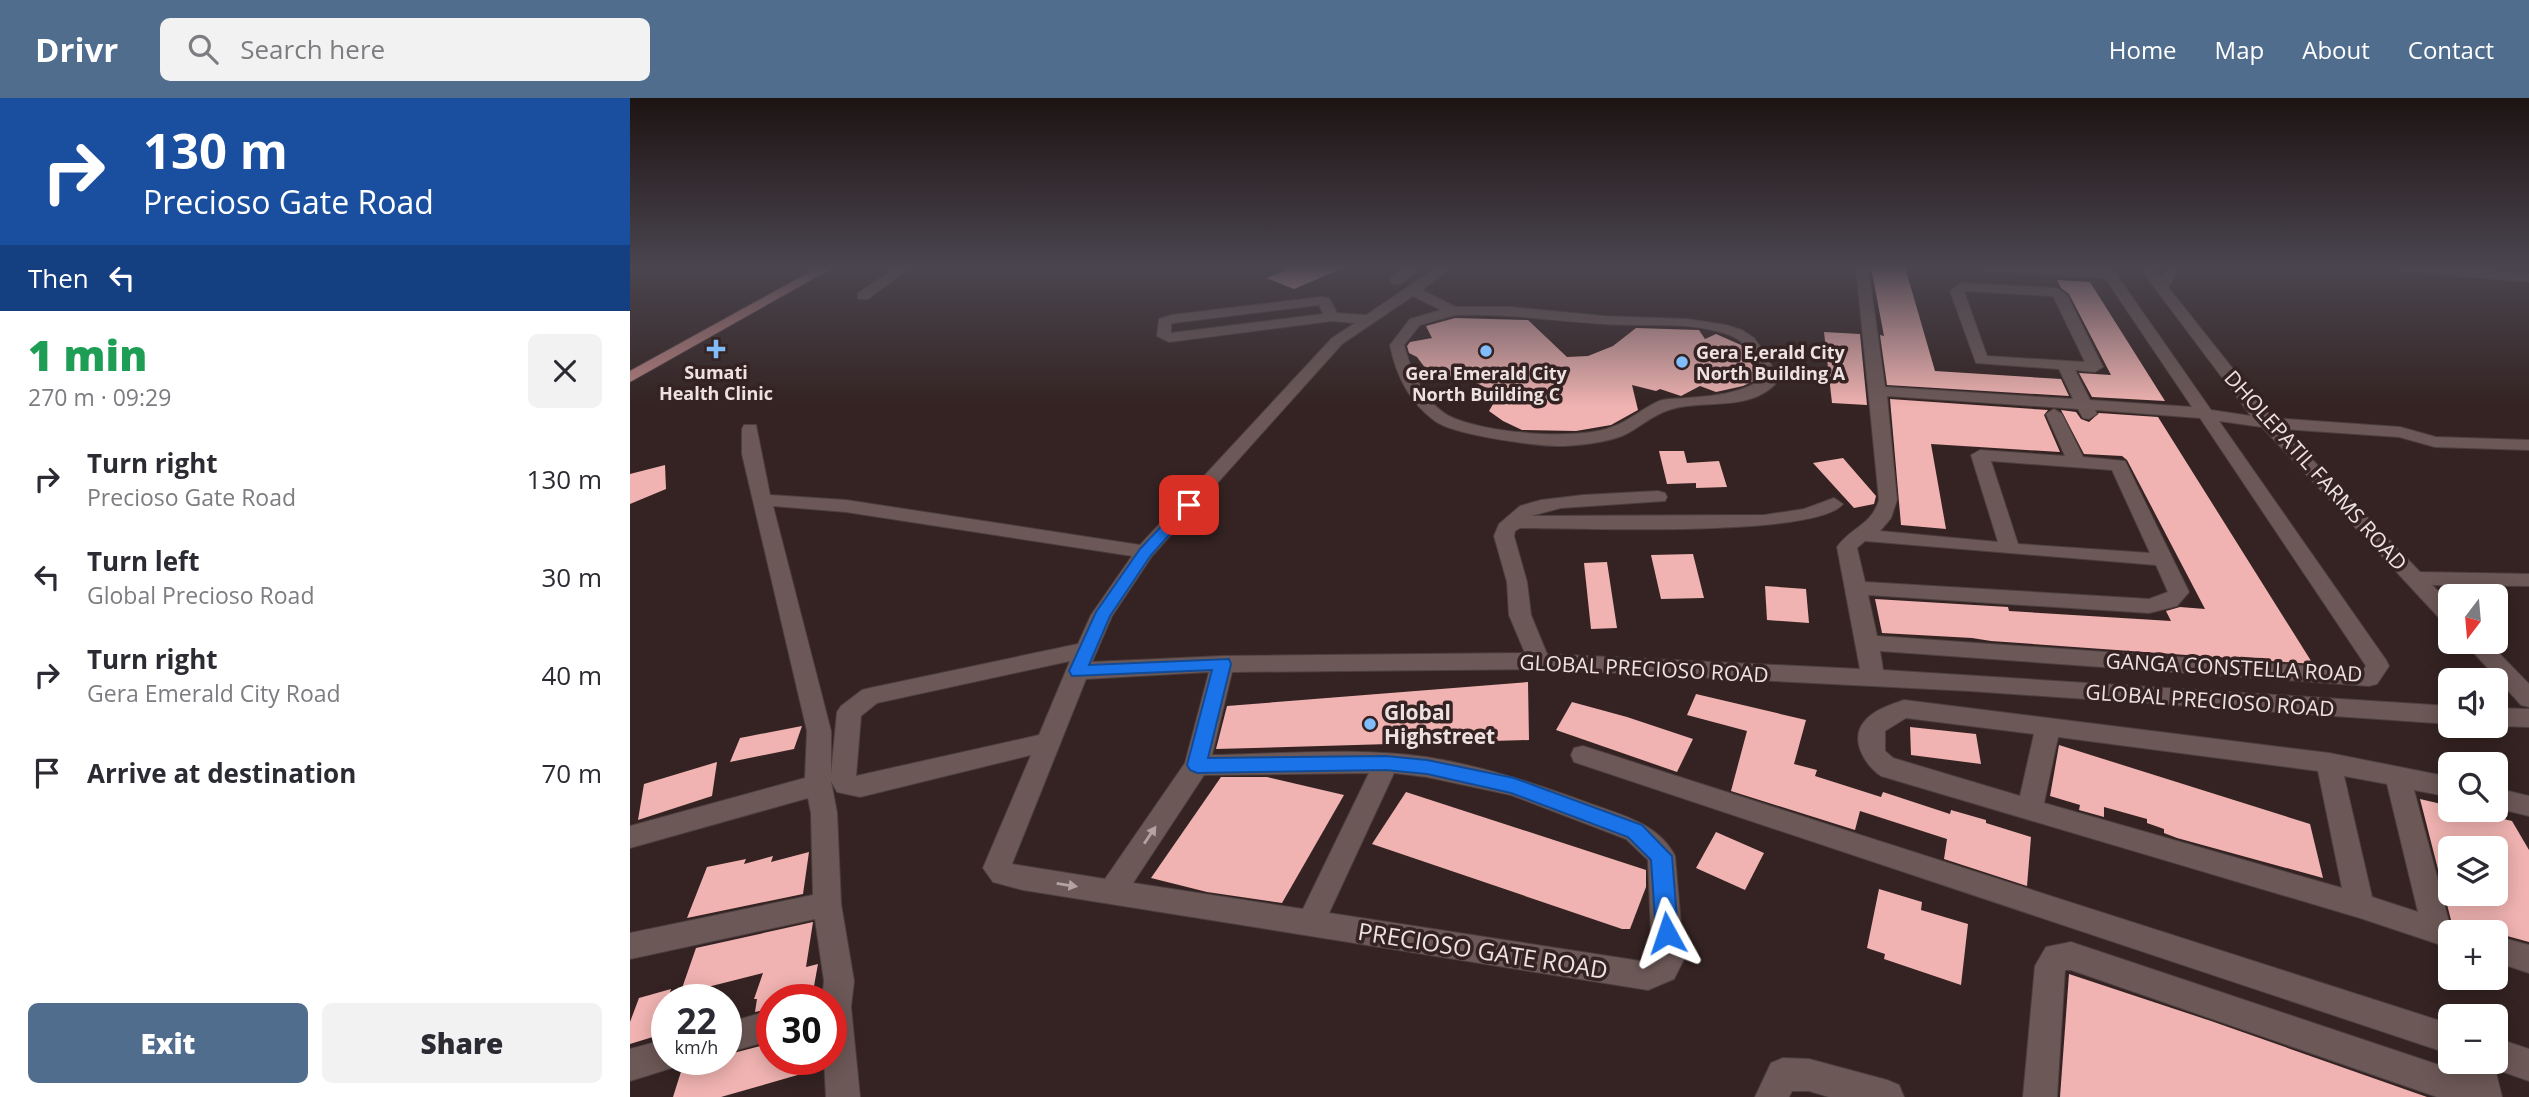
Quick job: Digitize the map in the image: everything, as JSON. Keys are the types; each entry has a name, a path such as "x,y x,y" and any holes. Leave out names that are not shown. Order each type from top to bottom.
{"main road":[{"path":"630,360 715,314"},
{"path":"630,377 744,314"}],"street":[{"path":"1213,314 1164,322 1164,336 1169,338 1332,317 1367,319"},
{"path":"1048,742 1102,615 1145,552 1337,341 1376,314"},
{"path":"1445,314 1415,322 1397,345 1402,367 1415,392 1442,419 1485,432 1563,441 1616,432 1665,405 1731,399 1756,390 1771,380 1762,359 1740,334 1676,322 1606,320 1549,314"},
{"path":"1868,314 1888,500 1885,515 1865,535 1853,540 1847,547 1873,678"},
{"path":"1965,314 1981,360 2095,367 2069,314"},
{"name":"GANGA CONSTELLA ROAD","path":"1867,643 2370,678 2378,666 2137,314"},
{"name":"DHOLEPATIL FARMS ROAD","path":"2182,314 2268,423 2438,603"},
{"path":"2065,366 2087,410"},
{"path":"1878,396 2087,410 2176,423 2208,416 2400,432 2435,442 2529,444"},
{"path":"1878,396 2054,414 2087,410"},
{"path":"2054,414 2077,462"},
{"path":"750,429 751,454 820,731 818,785 824,813 827,904 838,984"},
{"path":"1855,588 2149,606 2166,603 2176,598 2179,592 2119,466 1980,455 2010,549"},
{"path":"1516,522 1522,511 1529,507 1561,502 1658,498"},
{"path":"763,500 846,506 1145,552"},
{"path":"1539,662 1520,615 1517,582 1504,536 1506,528 1516,522 1537,520 1633,524 1764,521 1808,514 1834,504"},
{"path":"1865,535 2165,560"},
{"path":"2414,578 2529,580"},
{"path":"2486,654 2529,699"},
{"name":"GLOBAL PRECIOSO ROAD","path":"1048,742 860,787 846,785 843,779 849,712 870,696 973,672 1082,661 1223,664 1539,662 1873,678 2438,714"},
{"path":"1112,892 1197,765 1223,664"},
{"path":"2438,785 2329,763 1904,709 1889,715 1873,727 1870,747 1875,761 1890,769 2360,906 2438,931"},
{"path":"2508,717 2529,718"},
{"path":"2030,809 2048,726"},
{"name":"PRECIOSO GATE ROAD","path":"1048,742 1000,855 997,868 1013,876 1648,976 1663,969 1669,959 1661,856 1635,831 1514,786 1427,767 1386,763 1197,765"},
{"path":"1583,755 2438,1036"},
{"path":"1311,922 1386,763"},
{"path":"2329,763 2360,906"},
{"path":"2398,776 2439,920"},
{"path":"630,837 818,785"},
{"path":"2508,803 2526,810"},
{"path":"630,946 827,904"},
{"path":"2508,953 2529,959"},
{"path":"2040,1097 2050,966 2057,957 2071,956 2485,1097"},
{"path":"2508,1058 2529,1065"},
{"path":"630,1066 651,1060"},
{"path":"1772,1097 1783,1074 1809,1075 1887,1097"},
{"path":"2480,1074 2485,1097"},
{"path":"841,1075 843,1097"}],"building":[{"path":"1880,314 1918,314 1935,371 2061,379 2069,396 1887,385 1880,335 1884,336"},
{"path":"2079,314 2110,314 2165,401 2092,397 2079,373 2111,375"},
{"path":"1455,318 1528,320 1567,357 1588,356 1613,346 1636,328 1699,330 1705,339 1716,334 1741,345 1760,378 1743,386 1716,392 1700,386 1681,396 1660,389 1656,391 1632,385 1638,410 1611,425 1576,431 1522,430 1489,411 1499,394 1462,376 1432,377 1417,357 1409,353 1407,346 1410,342 1432,338 1426,326"},
{"path":"1824,332 1860,334 1867,405 1832,403"},
{"path":"1890,399 2048,410 2044,415 2060,452 1931,444 1946,529 1901,525"},
{"path":"2061,410 2076,412 2081,419 2089,422 2099,413 2158,417 2313,664 1882,633 1875,599 2171,621 2166,611 2180,607 2205,609 2127,460 2122,456 2084,454"},
{"path":"1659,451 1684,451 1687,463 1719,461 1727,487 1696,488 1696,483 1667,484"},
{"path":"1843,458 1876,496 1874,504 1854,508 1813,463"},
{"path":"665,465 666,489 630,504 630,474"},
{"path":"1693,554 1704,598 1661,599 1651,555"},
{"path":"1607,562 1617,628 1591,629 1584,563"},
{"path":"1765,586 1806,589 1809,623 1767,620"},
{"name":"Global Highstreet","path":"1528,682 1529,740 1216,749 1227,706"},
{"path":"1696,694 1806,720 1794,764 1817,770 1815,776 1881,797 1883,792 1950,814 1951,810 2031,837 2027,886 1944,859 1947,839 1860,811 1855,830 1731,791 1747,731 1687,715"},
{"path":"1572,702 1693,739 1677,772 1556,730"},
{"path":"802,726 794,749 730,762 740,738"},
{"path":"1910,727 1976,734 1981,764 1911,755"},
{"path":"2059,745 2310,824 2323,878 2177,838 2164,833 2164,829 2147,823 2147,819 2104,807 2104,817 2079,810 2080,805 2050,796"},
{"path":"717,762 712,796 638,820 644,784"},
{"path":"1221,777 1267,777 1344,795 1282,903 1207,892 1151,878"},
{"path":"1406,792 1646,870 1646,887 1630,929 1622,929 1372,844"},
{"path":"2420,799 2438,803 2438,822 2512,821 2529,850 2529,942 2508,936 2508,920 2451,920 2447,906 2508,906 2508,836 2438,836 2438,869"},
{"path":"1716,832 1764,853 1745,890 1696,868"},
{"path":"809,852 803,894 687,918 707,867 746,859 744,864 773,856 771,862"},
{"path":"1879,889 1922,902 1921,910 1968,924 1961,985 1884,959 1885,954 1867,948"},
{"path":"813,922 806,967 818,964 814,984 759,984 763,973 720,984 683,984 696,948"},
{"path":"2069,974 2211,1021 2427,1097 2060,1097"},
{"path":"651,995 651,1038 630,1044 630,1022 639,998"},
{"path":"756,1047 756,1075 798,1075 721,1097 673,1097 680,1075 742,1075 742,1051"}],"place":[{"name":"Sumati Health Clinic","path":"716,349"},
{"name":"Gera Emerald City North Building C","path":"1486,351"},
{"name":"Gera E,erald City North Building A","path":"1682,362"},
{"name":"Global Highstreet","path":"1370,724"}],"route":[{"path":"1189,505 1145,552 1102,615 1078,671 1223,664 1197,765 1386,763 1427,767 1514,786 1635,831 1661,856 1667,933"}]}
